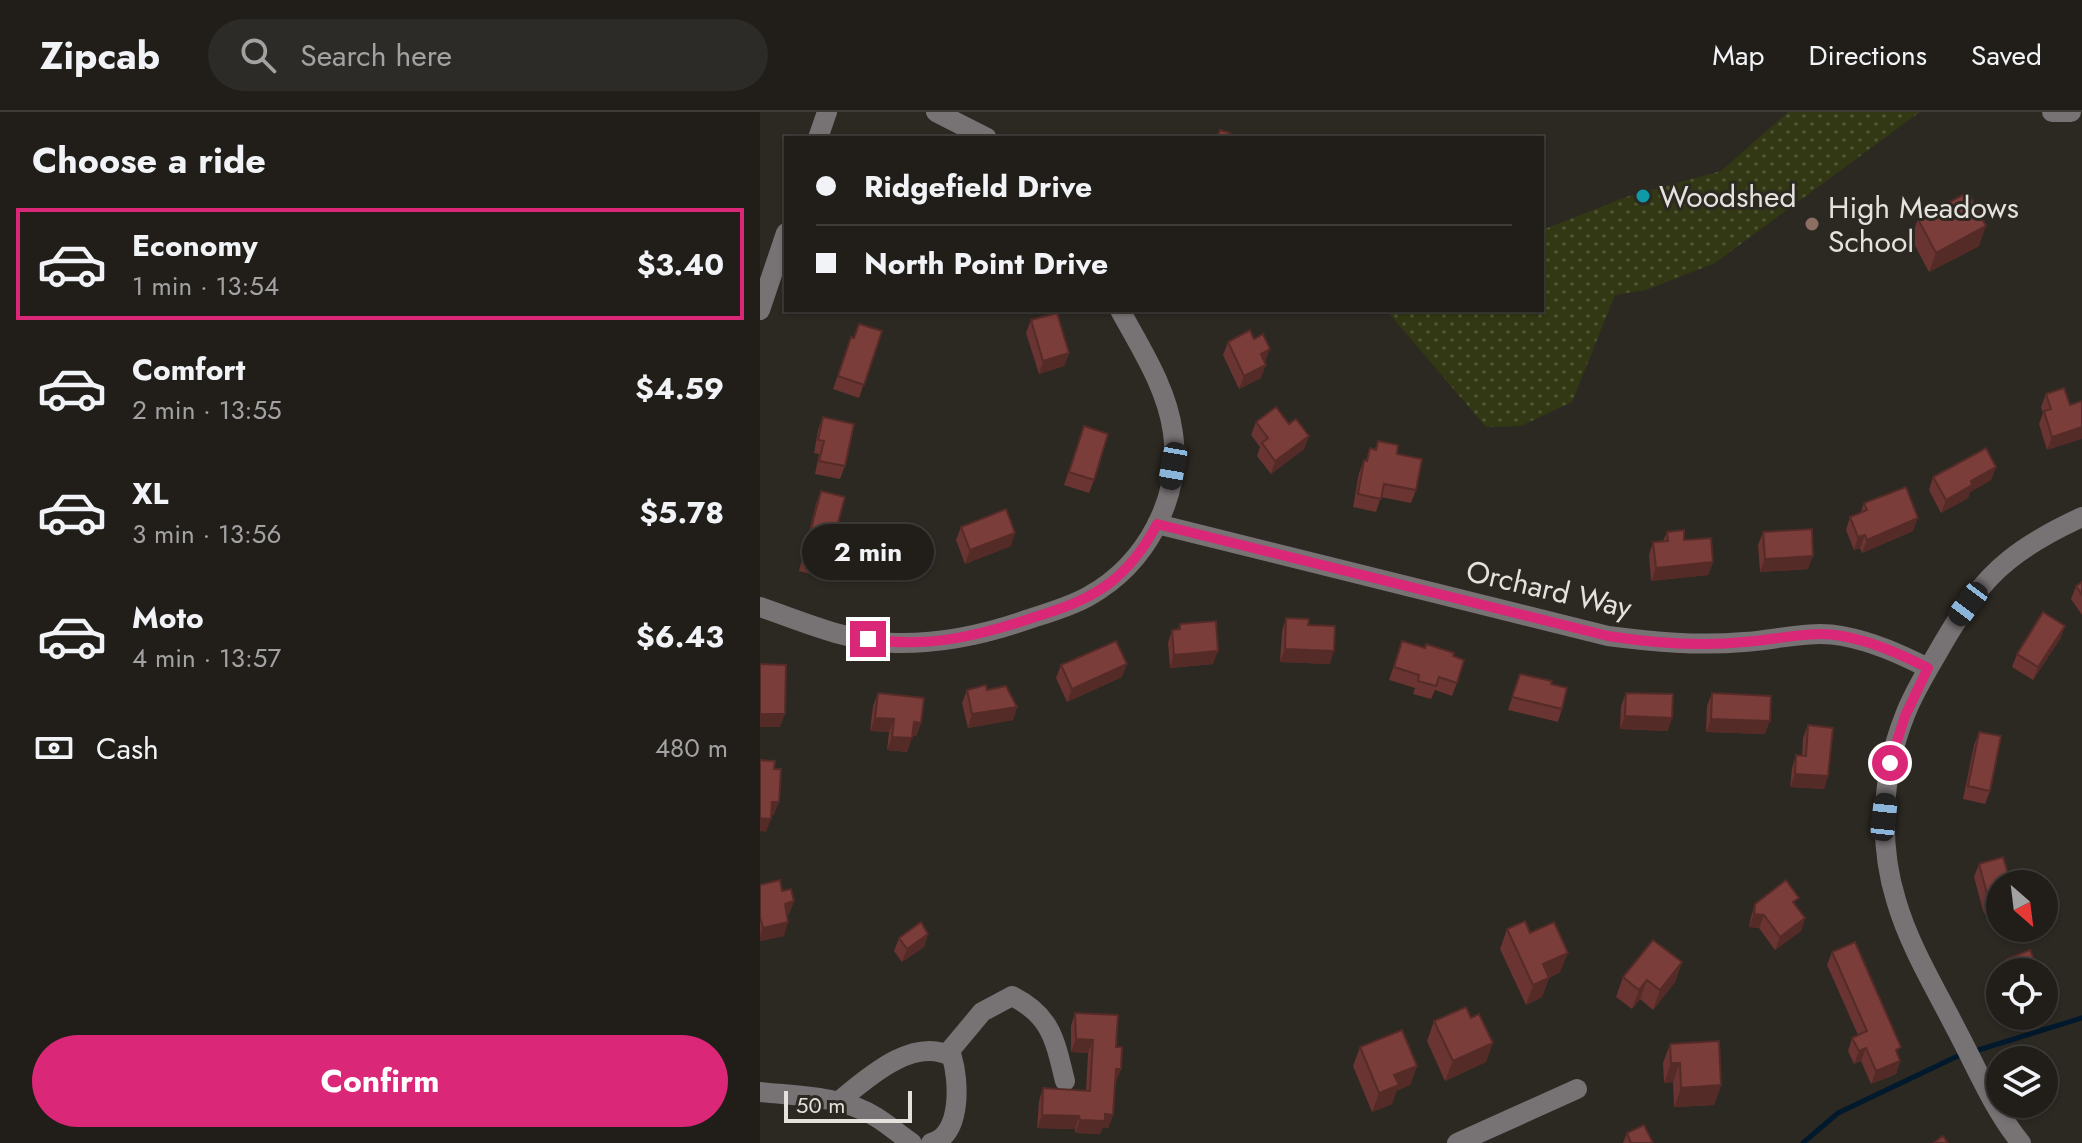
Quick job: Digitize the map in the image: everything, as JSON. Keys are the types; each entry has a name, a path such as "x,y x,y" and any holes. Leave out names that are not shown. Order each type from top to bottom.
{"street":[{"path":"819,136 827,112"},
{"path":"936,112 983,136"},
{"path":"2052,112 2071,112"},
{"path":"760,310 784,239"},
{"path":"760,607 844,636 892,643 940,642 992,632 1088,597 1129,566 1157,524 1171,482 1173,435 1167,404 1155,374 1121,312"},
{"path":"2021,1143 1998,1109 1910,938 1896,901 1888,867 1884,817 1890,763 1905,716 1928,668 1957,619 1978,590 2007,561 2040,538 2082,517"},
{"name":"Orchard Way","path":"1157,524 1608,636 1700,645 1839,635 1882,645 1928,668"},
{"path":"947,1054 982,1012 1012,996 1032,1006 1043,1019 1054,1039 1065,1081"},
{"path":"838,1102 887,1065 920,1052 939,1049 952,1057 956,1071 953,1123 943,1140"},
{"path":"1457,1143 1577,1089"},
{"path":"760,1092 838,1102 876,1117 912,1143"}],"green space":[{"path":"1788,112 1920,112 1715,263 1646,290 1615,295 1572,402 1521,426 1486,427 1388,312 1544,312 1544,229 1626,197 1721,171"}],"building":[{"path":"1220,130 1230,133 1229,136 1218,136"},
{"path":"1968,192 1986,226 1936,253 1918,219"},
{"path":"1057,313 1069,353 1043,361 1031,320"},
{"path":"859,324 882,331 864,385 838,376 851,337 854,338"},
{"path":"1250,330 1254,339 1263,334 1270,349 1261,354 1266,365 1244,376 1228,342"},
{"path":"2064,388 2070,405 2082,401 2082,427 2052,437 2044,411 2051,409 2046,394"},
{"path":"1276,407 1289,424 1296,419 1309,436 1275,461 1262,443 1268,438 1256,422"},
{"path":"823,417 854,424 845,466 819,461 824,441 818,440"},
{"path":"1084,426 1108,434 1094,480 1069,472"},
{"path":"1378,441 1398,445 1397,454 1422,459 1416,490 1384,484 1381,499 1358,494 1364,460 1367,461 1370,448 1376,450"},
{"path":"1986,448 1996,467 1946,500 1933,477"},
{"path":"1906,487 1918,518 1867,540 1865,535 1858,537 1850,517 1867,510 1864,503"},
{"path":"821,491 845,497 827,564 803,558"},
{"path":"1006,509 1015,533 970,550 961,527"},
{"path":"1812,529 1813,556 1765,559 1763,532"},
{"path":"1684,530 1684,540 1711,538 1713,562 1656,568 1653,542 1668,541 1667,532"},
{"path":"2043,612 2065,626 2038,667 2017,654"},
{"path":"1286,618 1309,619 1308,625 1335,626 1334,651 1285,649"},
{"path":"1216,621 1218,651 1174,655 1172,630 1180,629 1180,624"},
{"path":"1116,641 1127,664 1072,689 1061,665"},
{"path":"1402,641 1425,648 1426,644 1454,653 1453,656 1464,660 1457,683 1439,677 1436,686 1418,681 1419,675 1394,667"},
{"path":"760,664 786,665 785,714 760,714"},
{"path":"1520,674 1552,681 1551,684 1567,688 1562,709 1512,697"},
{"path":"986,685 987,690 1006,686 1017,707 972,714 967,690"},
{"path":"878,693 924,698 921,723 914,722 912,738 892,737 894,719 875,718"},
{"path":"1626,693 1673,694 1672,718 1625,716"},
{"path":"1712,693 1771,696 1770,721 1711,719"},
{"path":"1808,725 1833,728 1828,776 1795,774 1796,755 1806,756"},
{"path":"1979,732 2001,736 1990,791 1968,786"},
{"path":"760,760 775,761 774,769 781,769 779,802 772,802 771,819 760,818"},
{"path":"2003,857 2007,870 1986,870 1986,890 1979,864"},
{"path":"780,880 782,891 791,889 794,901 785,904 788,922 763,928 760,885"},
{"path":"1786,880 1799,898 1793,902 1805,918 1780,937 1764,915 1754,914 1755,904"},
{"path":"1525,921 1530,933 1554,922 1568,953 1543,964 1549,978 1533,985 1507,929"},
{"path":"921,922 928,934 907,949 899,938"},
{"path":"1653,940 1682,962 1660,990 1647,980 1639,990 1623,977"},
{"path":"1855,942 1901,1047 1896,1050 1900,1061 1876,1071 1866,1048 1859,1051 1852,1038 1867,1031 1832,952"},
{"path":"2030,950 2033,958 2010,958"},
{"path":"1466,1007 1471,1018 1479,1014 1493,1043 1453,1061 1434,1021"},
{"path":"1075,1013 1118,1015 1116,1047 1122,1047 1121,1069 1116,1069 1113,1115 1105,1114 1105,1121 1080,1120 1079,1116 1042,1115 1043,1088 1090,1091 1093,1040 1076,1039"},
{"path":"1402,1030 1417,1066 1394,1075 1399,1085 1379,1093 1360,1047"},
{"path":"1719,1041 1721,1085 1681,1088 1680,1063 1671,1063 1670,1044"},
{"path":"1644,1125 1653,1143 1631,1143 1627,1133"},
{"path":"1943,1136 1948,1143 1933,1143"}],"waterway":[{"path":"1975,1051 2082,1018"},
{"path":"1803,1143 1838,1113 1962,1054"}],"place":[{"name":"Woodshed","path":"1643,196"},
{"name":"High Meadows School","path":"1812,224"}],"route":[{"path":"868,639 892,643 940,642 992,632 1064,608 1088,597 1129,566 1157,524 1608,636 1700,645 1839,635 1882,645 1928,668 1905,716 1890,763"}]}
